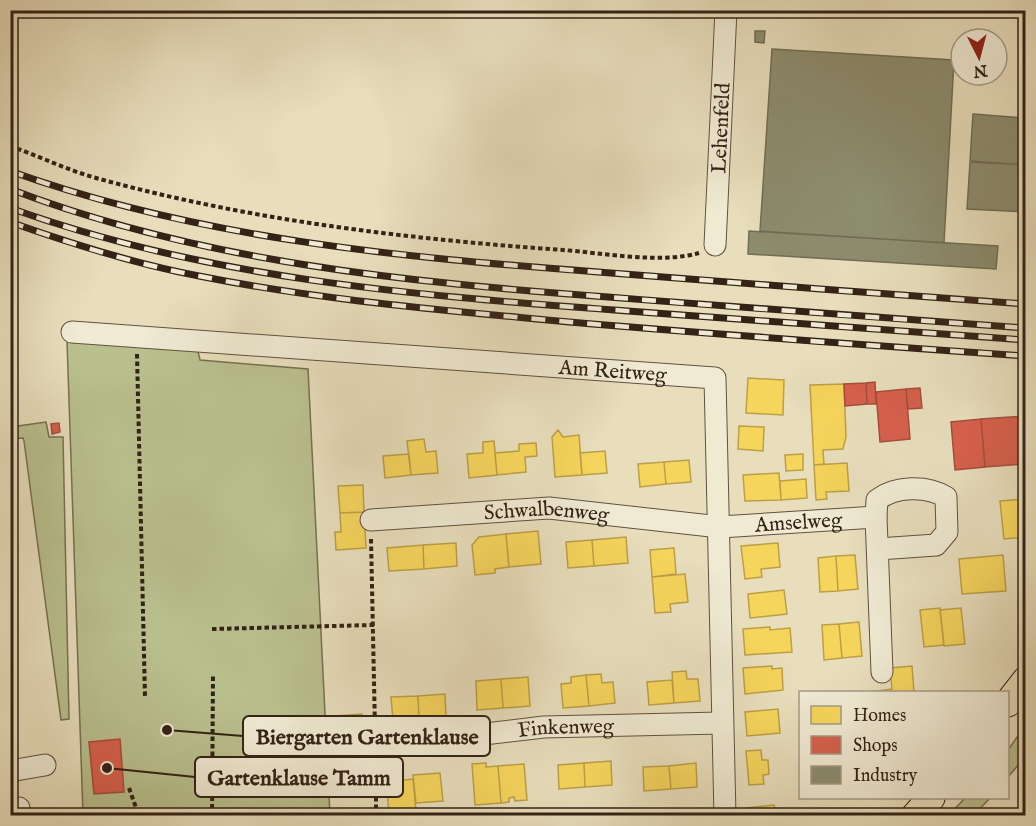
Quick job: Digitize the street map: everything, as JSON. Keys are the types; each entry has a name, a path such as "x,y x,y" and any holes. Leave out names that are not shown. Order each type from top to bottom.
{"main road":[{"path":"1009,702 1026,680"},
{"path":"915,816 930,799"}],"street":[{"name":"Lehenfeld","path":"715,244 726,10"},
{"name":"Am Reitweg","path":"72,332 715,378 720,526 721,723 725,816"},
{"path":"878,549 936,545 946,532 946,497 931,489 888,492 877,500 876,517 882,672"},
{"name":"Schwalbenweg","path":"371,520 549,507 720,526"},
{"name":"Amselweg","path":"720,526 876,517"},
{"name":"Finkenweg","path":"375,747 544,727 721,723"},
{"path":"10,771 45,765"}],"path":[{"path":"10,146 94,177 178,198 320,225 480,243 650,256 686,257 715,244"},
{"path":"136,335 145,697"},
{"path":"371,520 376,816"},
{"path":"212,629 374,625"},
{"path":"212,816 213,674"},
{"path":"129,788 139,816"}],"green space":[{"path":"67,341 197,347 200,360 308,369 330,815 83,815"},
{"path":"46,422 49,437 63,437 69,719 61,720 24,441 23,438 10,439 11,427"},
{"path":"1025,726 1025,757 1009,776 1009,749"},
{"path":"964,799 989,799 974,815 949,815"}],"building: Homes":[{"path":"748,378 784,380 783,415 746,413"},
{"path":"844,384 846,437 843,449 823,450 824,464 814,465 810,385"},
{"path":"739,426 764,427 763,451 738,449"},
{"path":"558,430 563,437 579,435 582,475 555,477 552,437"},
{"path":"424,439 426,452 436,451 438,473 411,475 407,441"},
{"path":"494,441 497,475 469,478 467,454 483,453 483,442"},
{"path":"536,443 537,456 525,457 526,472 497,475 495,453 519,451 519,444"},
{"path":"605,451 607,473 582,475 580,453"},
{"path":"409,454 411,475 385,478 383,456"},
{"path":"803,454 803,470 786,471 785,455"},
{"path":"689,460 691,482 666,484 664,462"},
{"path":"664,462 666,484 640,487 638,464"},
{"path":"847,463 849,491 826,492 827,499 816,500 814,465"},
{"path":"779,473 781,500 745,501 743,475"},
{"path":"806,479 807,498 781,500 780,481"},
{"path":"363,485 364,512 340,513 338,486"},
{"path":"1026,499 1026,537 1004,539 1000,501"},
{"path":"364,512 366,548 336,550 335,532 341,532 340,513"},
{"path":"538,531 541,564 509,567 506,534"},
{"path":"506,534 509,567 495,569 495,573 475,575 472,545 479,537"},
{"path":"626,537 628,563 594,566 592,540"},
{"path":"592,540 594,566 568,568 566,542"},
{"path":"456,543 457,566 424,569 423,545"},
{"path":"778,543 780,567 761,569 762,577 745,579 741,546"},
{"path":"423,545 424,569 389,571 387,548"},
{"path":"674,548 676,574 652,577 650,550"},
{"path":"855,555 858,589 838,591 836,556"},
{"path":"1003,555 1006,591 962,594 959,559"},
{"path":"836,556 838,591 820,592 818,558"},
{"path":"685,574 688,602 670,604 671,612 655,613 652,577"},
{"path":"784,590 787,614 750,618 748,594"},
{"path":"940,608 944,645 924,647 920,610"},
{"path":"961,608 965,644 944,646 940,610"},
{"path":"859,622 862,656 842,658 839,624"},
{"path":"839,624 842,658 824,660 822,625"},
{"path":"770,627 770,630 790,628 792,652 745,655 743,629"},
{"path":"772,666 772,669 782,668 783,690 745,694 743,668"},
{"path":"912,666 914,691 877,691 892,689 890,668"},
{"path":"686,671 687,679 698,679 700,701 674,703 672,672"},
{"path":"601,674 602,683 613,682 615,703 589,706 586,675"},
{"path":"586,675 589,706 563,708 561,684 571,683 571,677"},
{"path":"528,677 530,706 503,708 501,679"},
{"path":"501,679 503,708 477,710 476,681"},
{"path":"672,680 674,703 649,705 647,682"},
{"path":"445,694 446,717 419,719 418,696"},
{"path":"418,696 419,719 393,721 391,697"},
{"path":"778,709 780,733 747,736 745,712"},
{"path":"362,714 365,749 338,752 335,716"},
{"path":"365,749 368,775 341,778 338,752"},
{"path":"761,750 762,760 768,760 769,774 763,775 764,784 749,785 746,751"},
{"path":"611,761 612,785 585,787 584,763"},
{"path":"486,763 486,767 498,766 501,803 475,805 472,764"},
{"path":"584,763 585,787 559,789 558,765"},
{"path":"696,763 697,787 671,789 669,766"},
{"path":"524,764 527,800 515,801 514,797 509,798 509,802 501,803 498,766"},
{"path":"669,766 671,789 644,791 643,767"},
{"path":"440,773 443,801 416,803 413,775"},
{"path":"413,779 416,810 389,812 386,782"},
{"path":"774,805 778,816 748,816 747,808"}],"building: Shops":[{"path":"875,382 876,404 867,404 866,383"},
{"path":"866,383 867,404 845,406 844,384"},
{"path":"920,388 922,408 908,409 906,389"},
{"path":"906,389 910,439 880,442 876,392"},
{"path":"1026,416 1026,464 985,467 981,419"},
{"path":"981,419 985,467 955,470 951,422"},
{"path":"59,423 60,432 52,434 51,424"},
{"path":"120,739 124,792 94,794 89,742"}],"building: Industry":[{"path":"755,31 765,31 764,43 755,42"},
{"path":"772,49 949,60 949,87 953,87 944,243 760,231"},
{"path":"973,114 1026,118 1026,165 970,161"},
{"path":"970,162 1026,165 1026,212 967,209"},
{"path":"749,231 998,246 996,269 748,254"}],"railway":[{"path":"10,171 81,194 154,213 227,229 374,251 523,266 1026,304"},
{"path":"10,189 82,214 156,235 305,265 532,291 1026,328"},
{"path":"10,208 84,232 158,251 308,280 384,290 537,304 1026,340"},
{"path":"10,222 80,246 151,266 242,284 329,297 607,325 1026,356"}],"place":[{"name":"Biergarten Gartenklause","path":"167,730"},
{"name":"Gartenklause Tamm","path":"107,768"}]}
